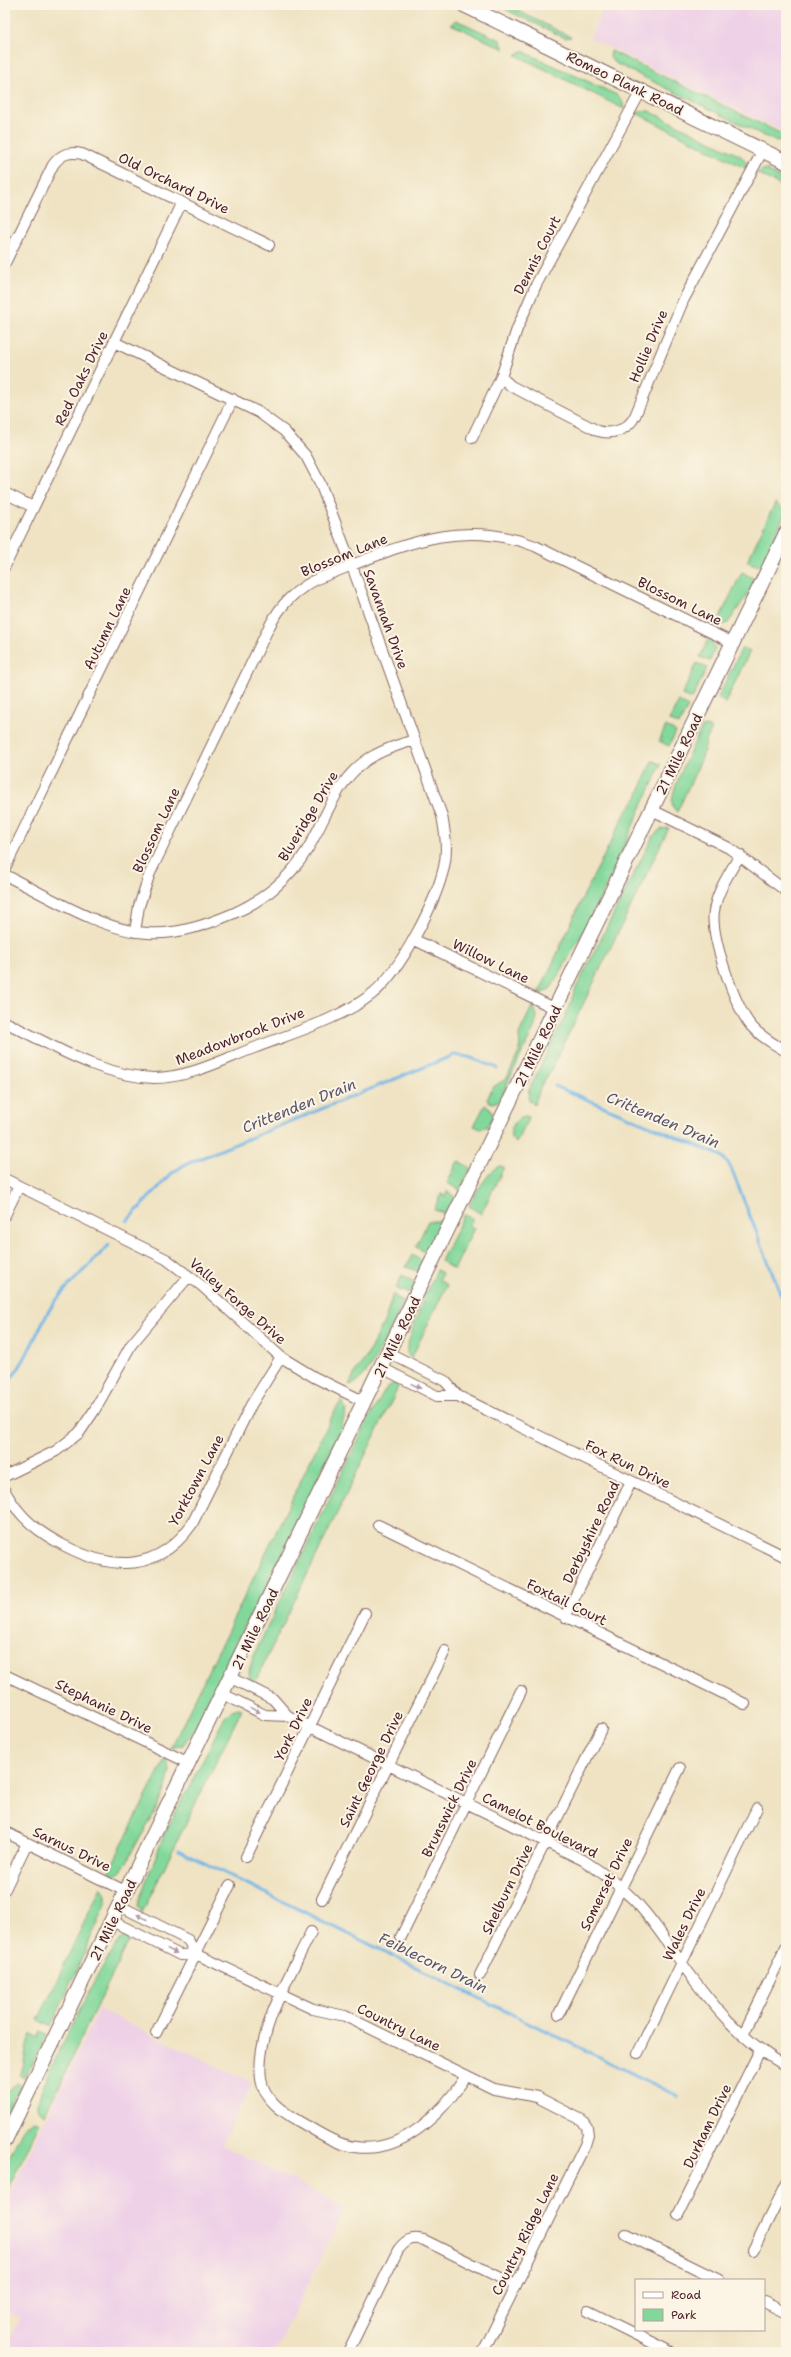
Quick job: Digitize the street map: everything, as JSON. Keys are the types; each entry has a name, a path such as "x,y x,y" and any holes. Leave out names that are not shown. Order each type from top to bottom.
{"street":[{"name":"Romeo Plank Road","path":"464,5 786,162"},
{"name":"Dennis Court","path":"472,438 501,377 514,337 536,285 641,91"},
{"name":"Hollie Drive","path":"501,377 511,386 598,431 614,432 627,427 635,416 683,301 762,150"},
{"name":"Old Orchard Drive","path":"5,263 53,164 65,154 82,154 269,245"},
{"name":"Red Oaks Drive","path":"5,566 182,202"},
{"name":"Savannah Drive","path":"114,342 234,399 271,421 306,456 320,483 352,566 442,816 446,850 440,882 413,939"},
{"name":"Autumn Lane","path":"5,868 234,399"},
{"path":"5,493 33,507"},
{"name":"Blossom Lane","path":"135,932 139,906 150,873 276,613 284,602 306,584 412,543 443,535 475,532 505,536 535,546 733,643"},
{"name":"21 Mile Road","path":"5,2140 382,1368 786,533"},
{"name":"Blueridge Drive","path":"5,875 94,918 135,932 159,934 186,930 219,920 258,900 277,886 297,865 316,835 335,795 353,771 375,755 414,740"},
{"path":"652,810 704,834 740,855 786,891"},
{"path":"740,855 717,898 714,910 714,932 744,1015 759,1034 786,1051"},
{"name":"Willow Lane","path":"413,939 556,1009"},
{"name":"Meadowbrook Drive","path":"5,1022 105,1070 141,1077 181,1075 330,1017 360,1003 372,994 391,975 413,939"},
{"name":"Valley Forge Drive","path":"5,1179 151,1251 189,1276 281,1357 314,1377 365,1402"},
{"path":"5,1215 19,1186"},
{"path":"5,1476 56,1450 79,1433 94,1412 130,1345 189,1276"},
{"name":"Fox Run Drive","path":"389,1353 445,1381 458,1396 786,1557"},
{"name":"Yorktown Lane","path":"5,1491 20,1515 31,1525 57,1542 91,1559 117,1564 130,1563 163,1553 184,1536 192,1524 251,1405 281,1357"},
{"name":"Fox Run Drive","path":"382,1368 437,1396 458,1396"},
{"name":"Derbyshire Road","path":"565,1617 631,1482"},
{"name":"Foxtail Court","path":"378,1525 745,1704"},
{"name":"York Drive","path":"246,1857 365,1613"},
{"name":"Saint George Drive","path":"322,1899 445,1651"},
{"name":"Stephanie Drive","path":"5,1675 189,1763"},
{"name":"Camelot Boulevard","path":"231,1678 273,1699 288,1716"},
{"name":"Brunswick Drive","path":"401,1937 521,1691"},
{"name":"Camelot Boulevard","path":"223,1694 265,1714 288,1716 310,1726 466,1804 583,1860 620,1887 646,1913 714,2008 760,2050 786,2066"},
{"name":"Shelburn Drive","path":"480,1975 601,1729"},
{"name":"Somerset Drive","path":"558,2014 680,1768"},
{"name":"Wales Drive","path":"638,2053 757,1808"},
{"name":"Sarnus Drive","path":"5,1832 127,1892"},
{"path":"5,1889 27,1843"},
{"path":"156,2033 230,1885"},
{"name":"Country Lane","path":"120,1906 188,1940 196,1954"},
{"name":"Country Lane","path":"112,1921 180,1955 196,1954 313,2008 345,2016 466,2076 500,2091 537,2097 578,2117 587,2127"},
{"path":"156,1944 164,1929"},
{"path":"311,1932 282,1994 264,2043 260,2069 261,2081 265,2092 280,2109 330,2139 355,2147 368,2147 392,2142 406,2136 435,2116 446,2105 466,2076"},
{"path":"743,2035 786,1947"},
{"name":"Durham Drive","path":"678,2215 760,2050"},
{"name":"Country Ridge Lane","path":"483,2352 585,2145 588,2135 587,2127"},
{"path":"753,2250 786,2184"},
{"path":"626,2234 717,2279"},
{"path":"348,2352 398,2250 409,2239 417,2238 424,2240 515,2285"},
{"path":"765,2302 786,2313"},
{"path":"588,2311 671,2352"}],"shaded area":[{"path":"605,5 786,5 786,133 590,38"},
{"path":"99,2009 252,2083 222,2145 346,2207 275,2352 5,2352 20,2317 5,2310 5,2203"}],"green space":[{"path":"496,5 506,5 571,37 565,38"},
{"path":"456,20 500,40 504,49 451,24"},
{"path":"522,51 617,95 622,100 624,109 516,55"},
{"path":"611,51 786,136 781,140 775,141 615,63 610,57"},
{"path":"649,111 741,156 746,162 747,169 636,113"},
{"path":"762,170 767,170 786,182 786,188 757,173"},
{"path":"775,503 786,511 762,567 747,562"},
{"path":"742,572 756,580 754,585 728,623 715,627"},
{"path":"709,638 715,648 710,661 700,657"},
{"path":"742,648 750,651 725,703 718,697"},
{"path":"697,663 707,668 692,699 682,695"},
{"path":"679,701 688,707 679,725 669,720"},
{"path":"666,726 676,732 669,746 659,741"},
{"path":"706,726 712,729 706,741 702,758 677,812 672,805 676,785 684,764 702,727"},
{"path":"652,761 661,764 604,890 574,949 551,988 545,992 539,993 584,895 625,814 637,797"},
{"path":"669,828 550,1072 542,1084 534,1105 528,1099 529,1090 570,1006 574,992 653,836 661,829"},
{"path":"533,1005 537,1016 535,1026 499,1101 492,1103 487,1100 492,1088 507,1078 520,1050 519,1034"},
{"path":"485,1105 489,1107 493,1115 488,1126 481,1129 474,1126"},
{"path":"525,1116 529,1117 516,1143 511,1138 512,1127 518,1119"},
{"path":"458,1161 471,1168 460,1190 447,1183"},
{"path":"500,1166 504,1167 481,1214 469,1206 478,1189 487,1177"},
{"path":"447,1191 456,1198 448,1214 434,1210 441,1194 445,1196"},
{"path":"464,1215 473,1218 469,1226 474,1228 454,1270 441,1261"},
{"path":"428,1221 441,1221 444,1224 431,1251 427,1253 416,1247"},
{"path":"412,1255 425,1263 421,1272 406,1267"},
{"path":"437,1270 442,1273 439,1280 447,1285 411,1359 407,1353 407,1346 423,1300"},
{"path":"402,1275 416,1283 410,1293 396,1289"},
{"path":"393,1294 403,1302 387,1336 364,1375 356,1382 349,1385 357,1369 366,1358 385,1320"},
{"path":"395,1383 399,1383 396,1392 254,1684 251,1681 249,1674 254,1655 366,1424 387,1387"},
{"path":"342,1400 346,1410 341,1429 260,1601 242,1630 194,1730 183,1745 171,1748 334,1412"},
{"path":"239,1708 242,1709 142,1913 138,1905 139,1900 164,1835 225,1717 232,1710"},
{"path":"165,1759 169,1767 168,1779 164,1792 151,1820 123,1869 116,1874 107,1875"},
{"path":"101,1887 106,1895 106,1904 51,2027 38,2020"},
{"path":"131,1937 45,2114 40,2110 38,2104 41,2093 60,2049 88,1993 113,1950 121,1939"},
{"path":"40,2031 48,2035 24,2078 20,2076 29,2039 31,2034 37,2037"},
{"path":"17,2083 21,2085 5,2113 5,2094"},
{"path":"34,2121 40,2123 5,2195 5,2166 24,2127"}],"waterway":[{"name":"Crittenden Drain","path":"127,1221 171,1174 184,1165 454,1055 469,1057 497,1068"},
{"name":"Crittenden Drain","path":"555,1086 722,1156 731,1168 786,1307"},
{"name":"Crittenden Drain","path":"5,1383 19,1368 48,1312 60,1295 109,1245"},
{"name":"Feiblecorn Drain","path":"178,1850 678,2096"}]}
